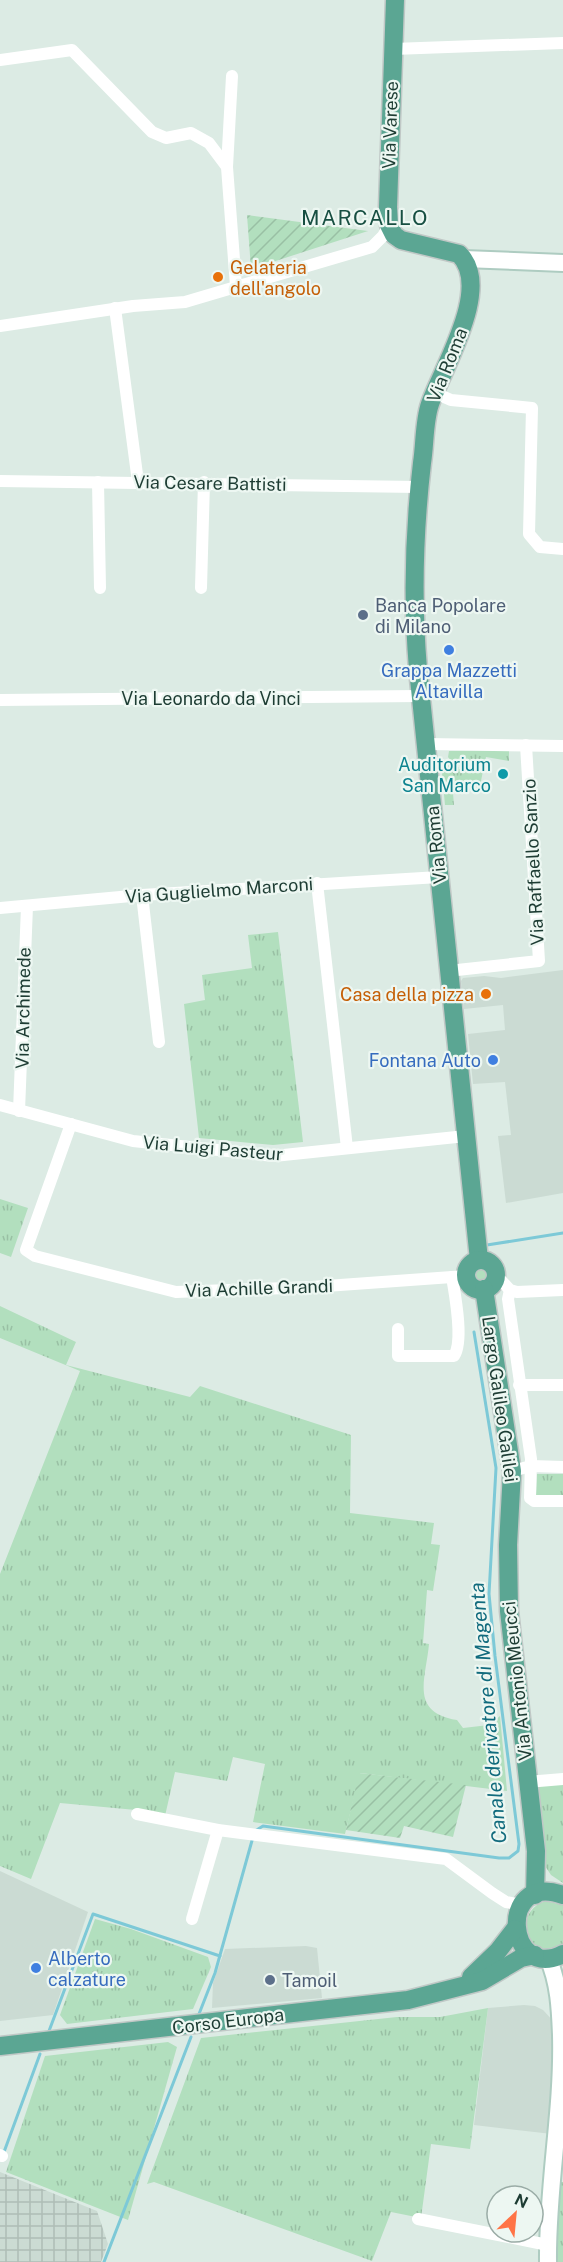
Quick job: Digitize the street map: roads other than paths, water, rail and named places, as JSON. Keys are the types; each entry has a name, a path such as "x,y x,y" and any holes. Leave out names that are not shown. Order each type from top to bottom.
{"main road":[{"name":"Via Varese","path":"389,225 388,178 395,0"},
{"path":"389,225 396,237 450,250 464,259"},
{"name":"Via Roma","path":"464,259 471,289 466,313 428,411 419,487 414,623 479,1260"},
{"path":"479,1260 489,1262 496,1275 493,1284 484,1289 474,1288 459,1276 479,1260"},
{"name":"Largo Galileo Galilei","path":"484,1289 512,1471 510,1509"},
{"name":"Via Antonio Meucci","path":"510,1509 509,1611 536,1851 529,1900 516,1916 515,1929"},
{"name":"Via Antonio Meucci","path":"536,1851 546,1876 562,1895"},
{"path":"529,1900 553,1892 562,1895"},
{"path":"515,1929 526,1949 549,1956"},
{"name":"Corso Europa","path":"455,1989 485,1965 515,1929"},
{"name":"Corso Europa","path":"0,2046 408,2000 482,1981 520,1958 549,1956"}],"street":[{"path":"393,49 563,43"},
{"path":"0,60 72,50 152,132 166,138 191,133 209,143 227,166"},
{"path":"232,76 227,166 236,286"},
{"path":"0,326 115,308 184,302 372,247 383,236 389,225"},
{"path":"464,259 563,263"},
{"path":"115,308 138,482"},
{"path":"435,393 451,400 532,408 529,534 540,547 563,549"},
{"name":"Via Cesare Battisti","path":"0,481 204,482 419,487"},
{"path":"98,482 100,588"},
{"path":"201,588 204,482"},
{"name":"Via Leonardo da Vinci","path":"0,700 421,696"},
{"path":"426,744 563,746"},
{"name":"Via Raffaello Sanzio","path":"448,971 539,961 526,745"},
{"name":"Via Guglielmo Marconi","path":"0,909 142,895 439,877"},
{"path":"317,883 347,1148"},
{"path":"142,895 159,1042"},
{"name":"Via Archimede","path":"19,1110 27,906"},
{"name":"Via Luigi Pasteur","path":"0,1105 154,1145 274,1156 466,1136"},
{"name":"Via Achille Grandi","path":"71,1124 26,1250 35,1256 176,1292 312,1287 459,1276"},
{"path":"496,1275 510,1290 563,1290"},
{"path":"398,1329 398,1356 454,1356 458,1349 459,1276"},
{"name":"Largo Galileo Galilei","path":"510,1290 508,1299 531,1466"},
{"path":"519,1385 563,1384"},
{"path":"512,1471 531,1466 563,1467"},
{"path":"531,1466 530,1498 534,1501 563,1501"},
{"path":"528,1782 563,1779"},
{"path":"137,1814 218,1830 446,1859 506,1902 529,1900"},
{"path":"192,1919 218,1830"},
{"path":"549,1956 561,1996"},
{"path":"548,2262 562,2067 563,1975"},
{"path":"418,2219 548,2245"}],"waterway":[{"name":"Canale derivatore di Magenta","path":"487,1245 563,1233"},
{"name":"Canale derivatore di Magenta","path":"255,1831 263,1826 499,1858 509,1858 518,1851 489,1594 496,1468 474,1332"},
{"name":"Canale derivatore di Magenta","path":"199,2014 215,1973 253,1837"},
{"path":"49,2031 93,1914 220,1956"},
{"name":"Canale derivatore di Magenta","path":"104,2262 191,2037"},
{"path":"4,2152 40,2054"}],"place":[{"name":"Gelateria dell'angolo","path":"218,277"},
{"name":"Banca Popolare di Milano","path":"363,615"},
{"name":"Grappa Mazzetti Altavilla","path":"449,650"},
{"name":"Auditorium San Marco","path":"503,774"},
{"name":"Casa della pizza","path":"486,994"},
{"name":"Fontana Auto","path":"493,1060"},
{"name":"Alberto calzature","path":"36,1968"},
{"name":"Tamoil","path":"270,1980"}],"district":[{"name":"MARCALLO","path":"365,217"}]}
